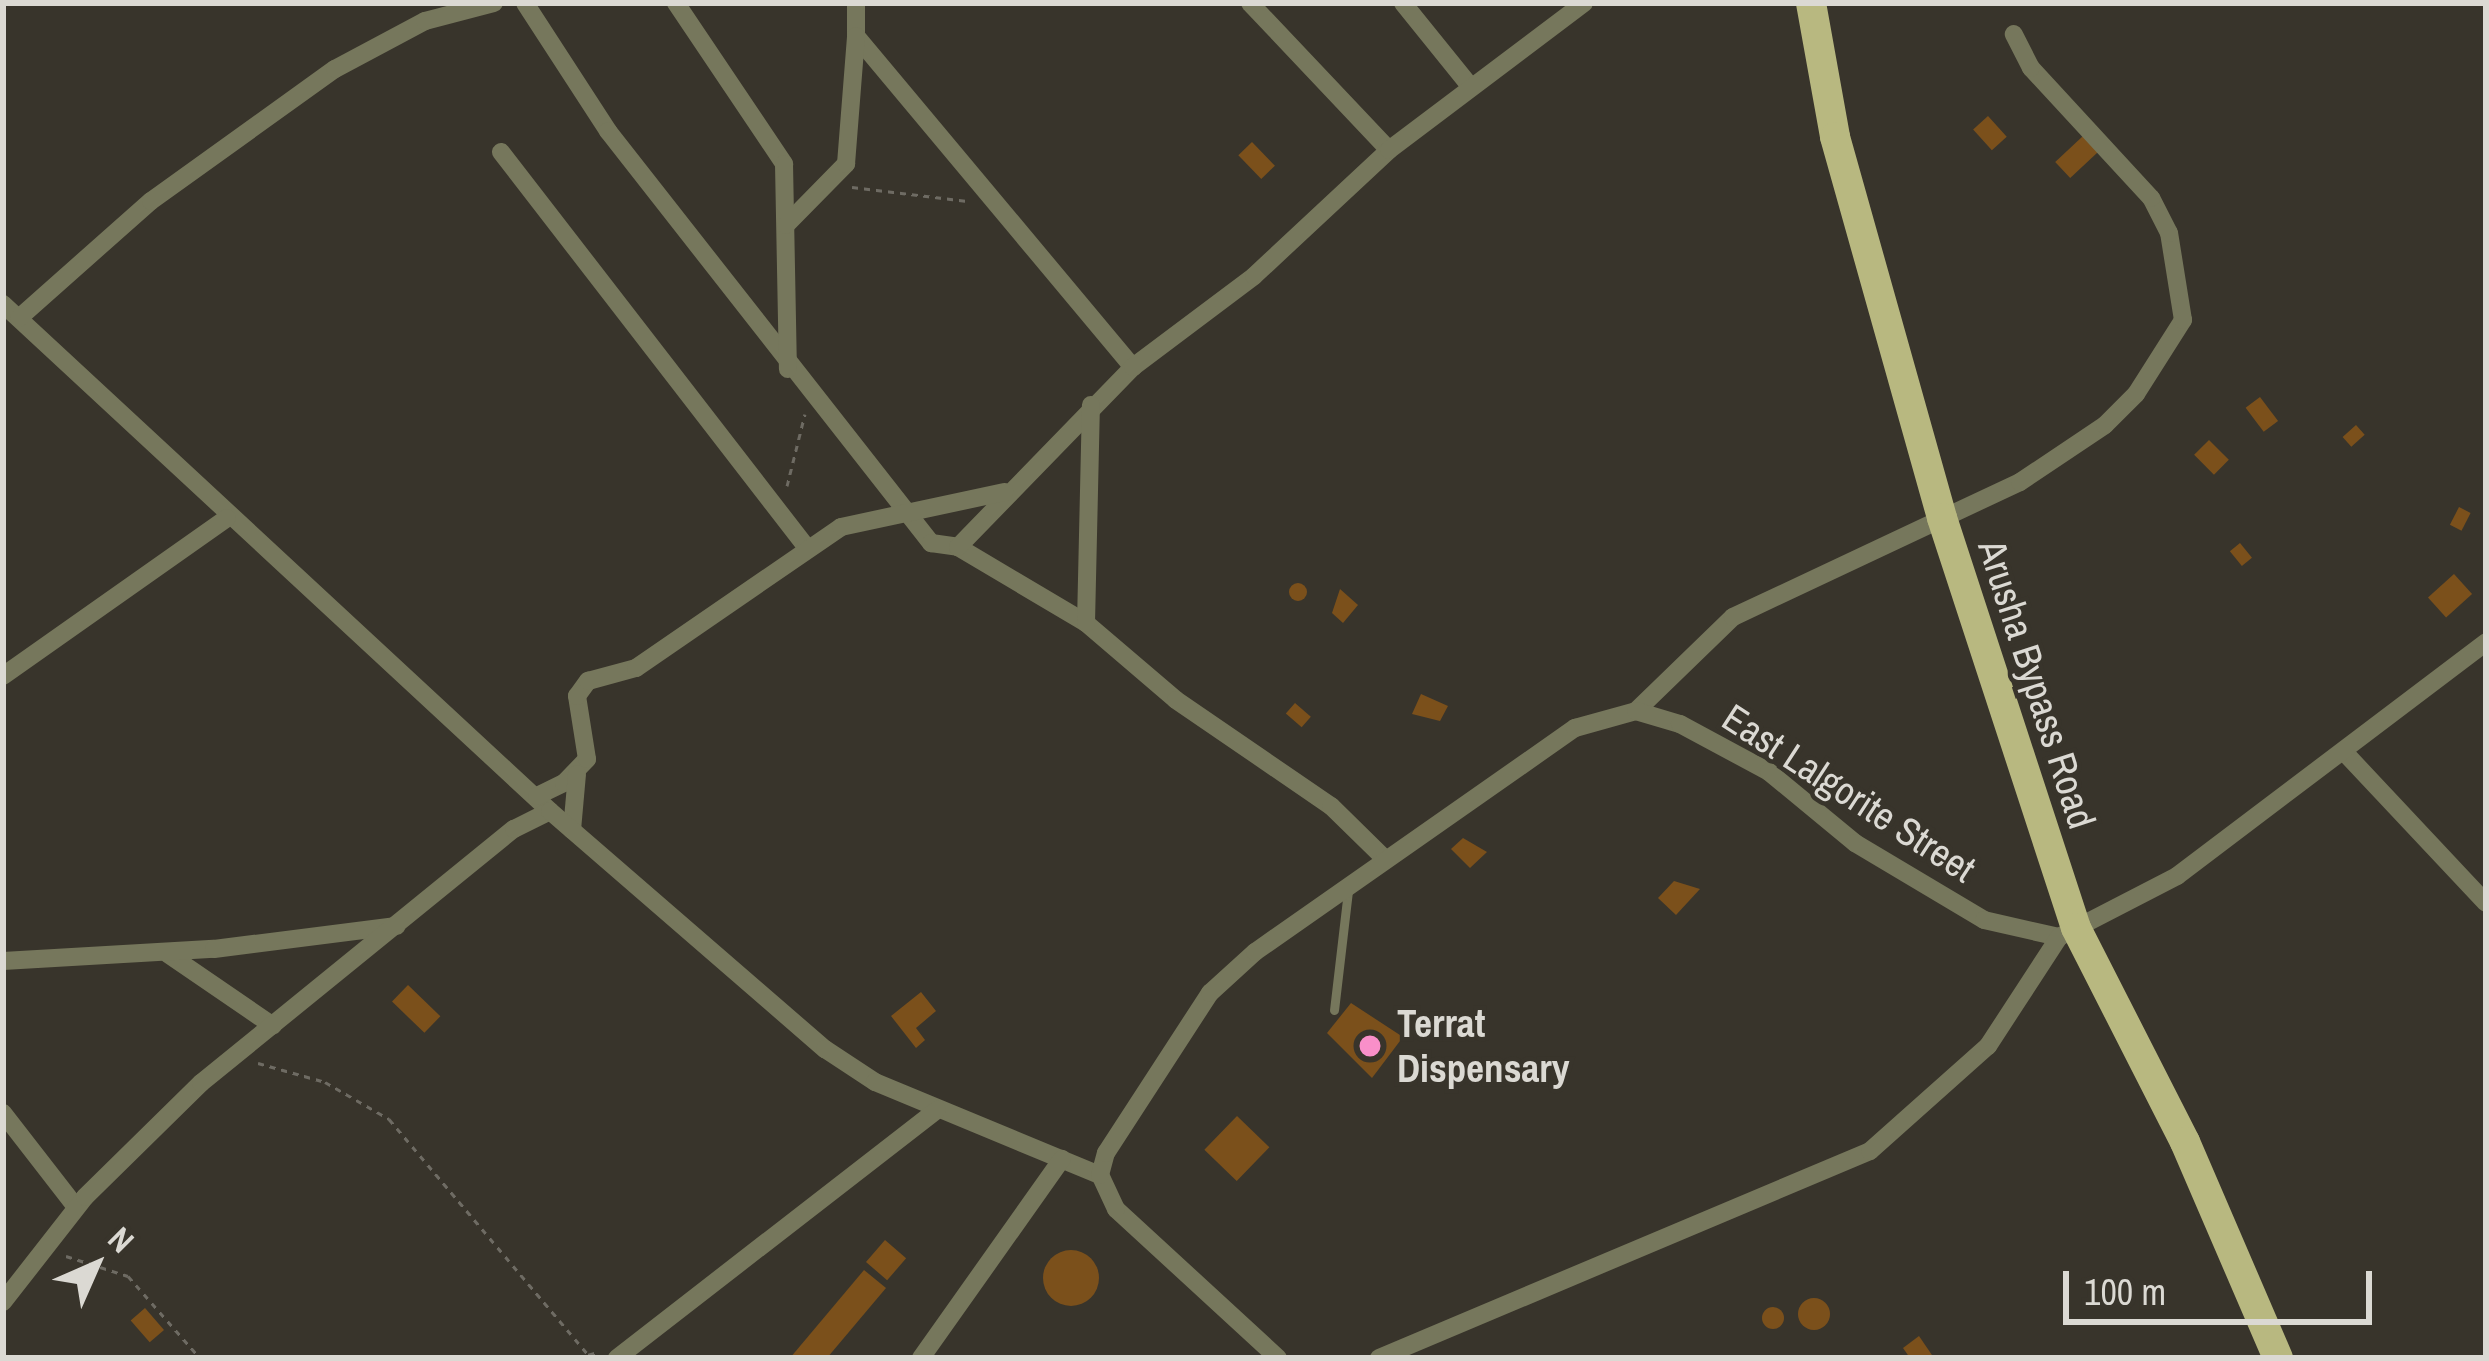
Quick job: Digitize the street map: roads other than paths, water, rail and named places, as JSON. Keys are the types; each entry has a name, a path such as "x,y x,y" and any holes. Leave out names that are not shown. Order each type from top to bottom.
{"main road":[{"name":"Arusha Bypass Road","path":"1811,3 1835,136 1942,518 2067,933 2185,1142 2278,1358"}],"street":[{"path":"19,318 151,201 335,70 425,22 494,3"},
{"path":"525,3 608,131 810,398 938,547 958,548 1086,623 1176,700 1331,806 1383,857"},
{"path":"676,3 784,164 826,189"},
{"path":"786,225 846,164 856,3"},
{"path":"1250,3 1389,150"},
{"path":"1403,3 1471,86"},
{"path":"958,548 1005,492 1133,367 1254,275 1389,150 1584,3"},
{"path":"1100,1175 1144,1090 1210,993 1296,918 1575,728 1636,711 1733,617 2020,482 2105,425 2136,394 2183,320 2169,233 2151,198 2031,68 2014,34"},
{"path":"856,36 1133,367"},
{"path":"501,152 783,524 806,547"},
{"path":"784,164 788,369"},
{"path":"3,304 227,518 572,830 825,1049 937,1110 1100,1175 1116,1209 1278,1358"},
{"path":"1086,623 1091,405"},
{"path":"572,830 577,774 588,751 577,696 583,685 636,668 842,526 1005,492"},
{"path":"3,676 227,518"},
{"path":"1379,1358 1870,1151 1988,1046 2067,933 2177,877 2346,754 2486,642"},
{"name":"East Lalgorite Street","path":"1636,711 1680,724 1769,772 1855,843 1984,920 2067,933"},
{"path":"2346,754 2486,902"},
{"path":"3,1302 76,1208 235,1056 577,774"},
{"path":"3,961 166,953 398,926"},
{"path":"166,953 272,1026"},
{"path":"617,1358 937,1110"},
{"path":"3,1113 76,1208"},
{"path":"921,1358 1061,1159"}],"lane":[{"path":"1334,1010 1349,886"}],"place":[{"name":"Terrat Dispensary","path":"1370,1046"}]}
